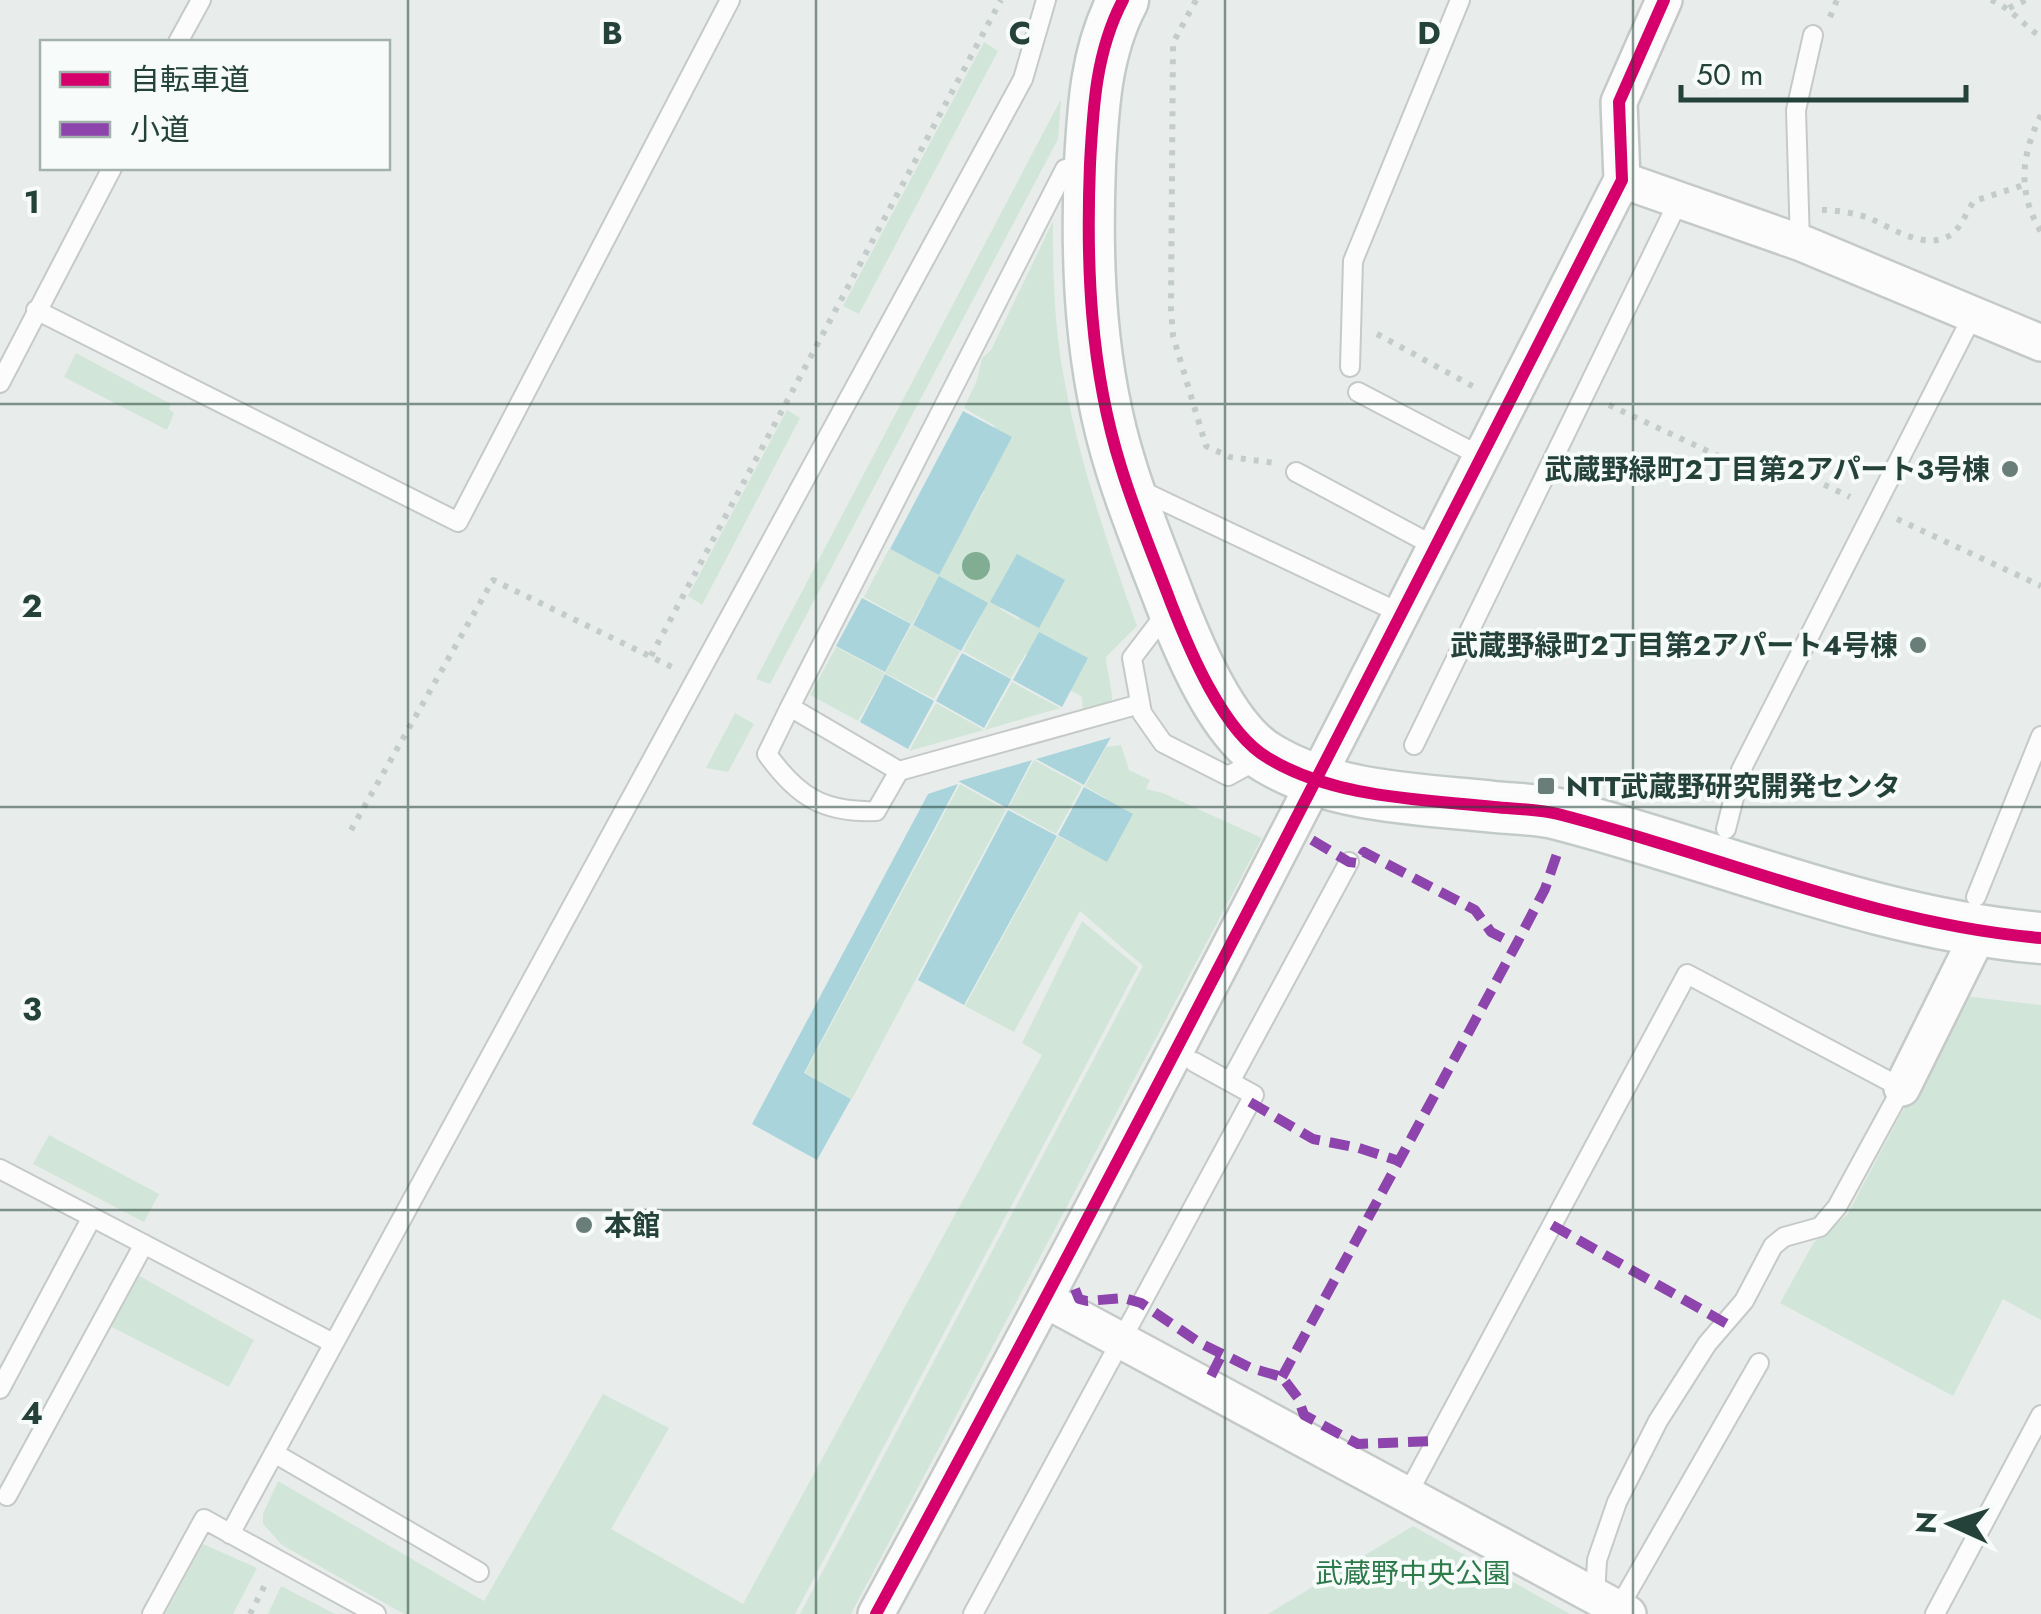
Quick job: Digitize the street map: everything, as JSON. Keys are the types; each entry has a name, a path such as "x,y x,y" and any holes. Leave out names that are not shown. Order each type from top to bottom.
{"street":[{"path":"1122,0 1107,31 1093,106 1089,280 1106,401 1126,484 1195,664 1234,725 1264,757 1316,782 1398,797 1554,812 1790,884 1978,915 2041,938"},
{"path":"876,1614 1046,1300 1316,782 1622,180 1619,102 1664,0"},
{"path":"1622,180 1679,200 1799,226 1972,315 2041,343"},
{"path":"1902,1088 1978,915"},
{"path":"1046,1300 1614,1606"}],"lane":[{"path":"179,40 201,0"},
{"path":"36,310 458,522 730,0"},
{"path":"230,1534 1023,79 1046,0"},
{"path":"1350,367 1354,261 1460,0"},
{"path":"1799,226 1796,110 1813,35"},
{"path":"1065,169 767,754 795,786 818,804 847,812 876,812 899,771 1140,704"},
{"path":"0,383 111,170"},
{"path":"1414,746 1679,200"},
{"path":"1726,829 1741,770 1972,315"},
{"path":"1358,392 1482,456"},
{"path":"1296,472 1436,547"},
{"path":"1126,484 1402,614"},
{"path":"1172,604 1132,658 1142,713 1163,742 1228,776 1264,757"},
{"path":"790,707 899,771"},
{"path":"1978,915 2041,736"},
{"path":"1230,1082 1348,862"},
{"path":"1407,1495 1687,974 1902,1088 1837,1207 1820,1226 1784,1237 1773,1246 1744,1301 1707,1344 1658,1422 1612,1517 1597,1560 1614,1606"},
{"path":"972,1614 1254,1096 1194,1062"},
{"path":"0,1169 333,1343"},
{"path":"0,1389 92,1217"},
{"path":"7,1496 144,1244"},
{"path":"1614,1606 1759,1364"},
{"path":"1935,1614 2041,1415"},
{"path":"274,1453 479,1572"},
{"path":"152,1614 204,1519 376,1614"}],"path":[{"path":"652,656 1001,0"},
{"path":"1196,0 1173,43 1173,336 1206,446 1230,457 1281,464 1296,472"},
{"path":"1991,0 2009,8 2041,37"},
{"path":"2009,8 2026,0"},
{"path":"2041,115 2026,147 2024,185 2031,215 2041,232"},
{"path":"1799,226 1832,210 1868,218 1896,234 1924,239 1946,237 1956,231 1974,201 2024,185"},
{"path":"1352,316 1507,408"},
{"path":"1584,394 1744,468 1781,464 2041,586"},
{"path":"351,830 492,580 695,680"}],"green space":[{"path":"984,42 998,51 859,314 843,306"},
{"path":"1061,99 1058,139 770,684 756,679"},
{"path":"1053,221 1059,349 1068,400 1094,498 1137,626 1106,657 1112,704 1083,715 1082,697 1044,673 1026,653 1011,678 963,651 981,616 924,603 912,624 864,597 889,549 906,558 941,528 967,523 984,492 980,477 982,458 995,426 964,408 982,358 991,350","holes":["1012,578 1023,585 1019,620 1000,609"]},
{"path":"76,353 171,404 169,409 174,413 167,430 64,377"},
{"path":"787,410 800,418 702,605 688,596"},
{"path":"912,625 960,651 934,699 885,673"},
{"path":"836,647 885,673 858,721 810,695"},
{"path":"1012,682 1060,708 985,730"},
{"path":"936,703 984,730 909,751"},
{"path":"735,713 754,724 728,772 706,768"},
{"path":"1121,745 1129,770 1150,780 1146,789 1262,838 851,1614 800,1614 1143,966 1080,911 1014,1032 965,1006 1058,836 1071,843 1091,807 1107,799 1085,786 1106,747"},
{"path":"1034,760 1082,786 1056,834 1008,808"},
{"path":"960,784 1006,810 852,1099 805,1073"},
{"path":"1082,921 1138,967 795,1614 404,1614 282,1545 263,1524 263,1514 278,1481 484,1601 603,1394 669,1428 611,1529 743,1604 1042,1055 1022,1043"},
{"path":"1964,996 2041,1005 2041,1320 2003,1299 1953,1396 1780,1303 1814,1242 1847,1215"},
{"path":"49,1135 159,1194 144,1222 33,1164"},
{"path":"134,1273 254,1340 229,1387 106,1324"},
{"name":"武蔵野中央公園","path":"1413,1526 1570,1614 1268,1614"},
{"path":"203,1544 257,1568 233,1614 165,1614"},
{"path":"281,1586 335,1614 268,1614"}],"water":[{"path":"963,411 1012,437 939,575 890,549"},
{"path":"1017,554 1065,580 1039,628 990,602"},
{"path":"939,576 988,603 961,651 913,625"},
{"path":"862,598 911,624 885,672 836,646"},
{"path":"1039,632 1088,658 1062,707 1013,680"},
{"path":"962,653 1011,679 984,728 936,701"},
{"path":"885,674 934,701 908,749 860,722"},
{"path":"1111,737 1084,785 1036,759"},
{"path":"1032,760 1007,808 958,781"},
{"path":"958,784 804,1073 851,1099 817,1160 752,1124 928,794"},
{"path":"1084,787 1133,814 1107,862 1058,835"},
{"path":"1008,810 1057,836 964,1005 918,980"}],"pier":[{"path":"1110,732 1115,736 924,791 957,777"}],"marked path":[{"path":"1312,840 1349,862 1357,863 1364,852 1475,910 1491,932 1516,945"},
{"path":"1282,1377 1517,943 1545,889 1559,848"},
{"path":"1250,1102 1313,1139 1399,1161"},
{"path":"1552,1225 1727,1324"},
{"path":"1075,1289 1079,1299 1087,1301 1124,1298 1141,1303 1200,1343 1251,1368 1282,1377 1298,1398 1304,1415 1358,1444 1436,1441"},
{"path":"1211,1376 1222,1354"}],"cycle path":[{"path":"1123,0 1101,59 1090,164 1092,317 1103,393 1126,484 1187,643 1222,710 1252,746 1294,771 1349,789 1407,799 1550,812 1857,903 1979,930 2041,938"},
{"path":"876,1614 1161,1079 1622,180 1619,102 1664,0"}],"place":[{"name":"武蔵野緑町2丁目第2アパート3号棟","path":"2010,469"},
{"name":"武蔵野緑町2丁目第2アパート4号棟","path":"1918,645"},
{"name":"NTT武蔵野研究開発センタ","path":"1546,786"},
{"name":"本館","path":"584,1225"}]}
